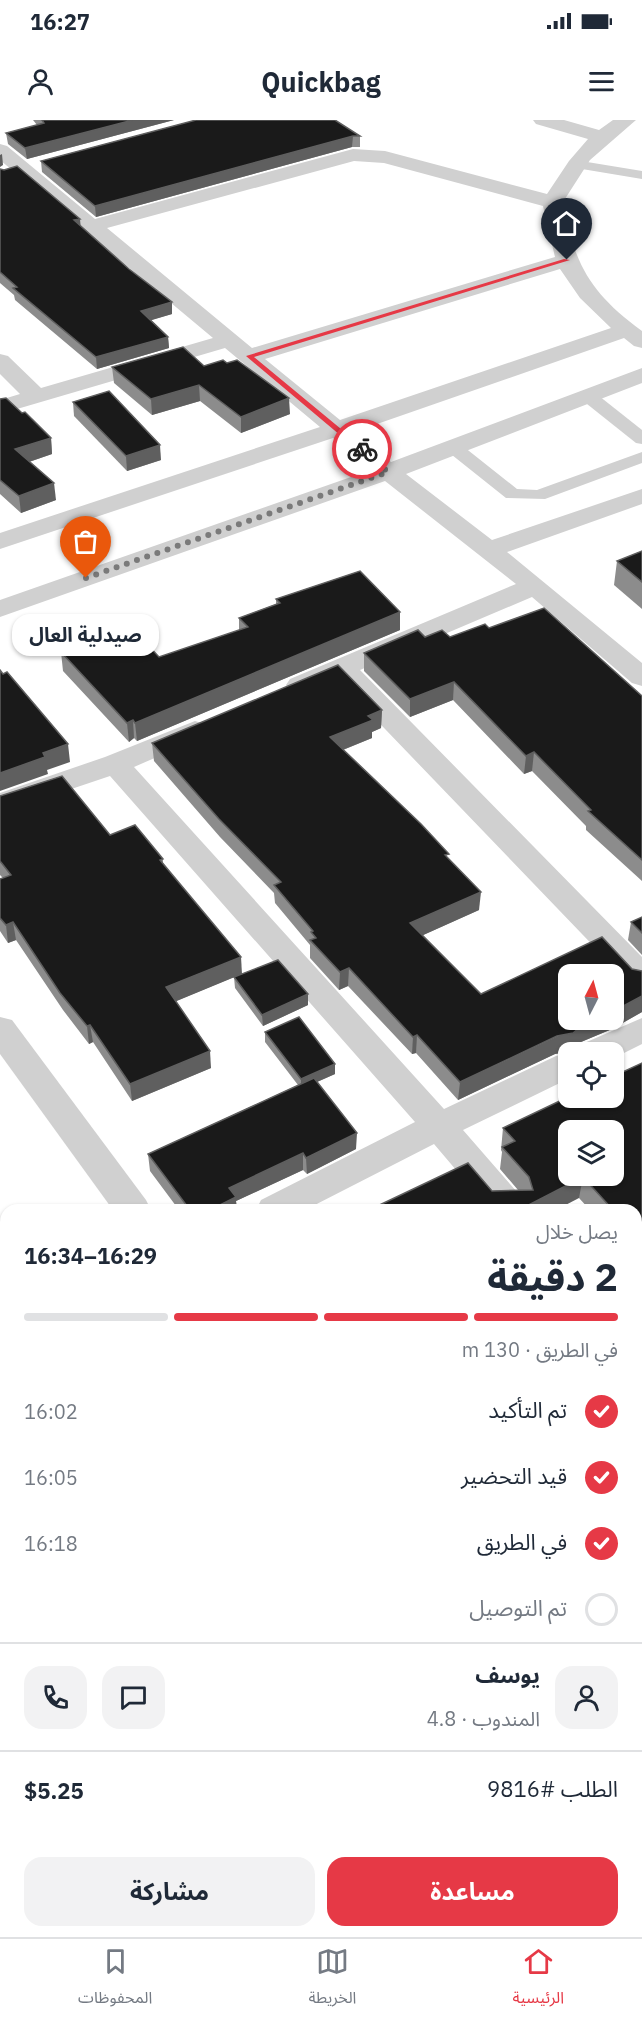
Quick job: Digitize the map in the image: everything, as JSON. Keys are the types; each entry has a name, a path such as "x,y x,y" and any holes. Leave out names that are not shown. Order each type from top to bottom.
{"street":[{"path":"543,120 601,137"},
{"path":"0,541 338,429 634,336 590,295 567,260 553,202 575,164 601,137 626,120"},
{"path":"0,150 10,171 92,226 388,472 535,586 642,677"},
{"path":"92,226 353,155 385,157 553,202"},
{"path":"10,171 44,162"},
{"path":"250,356 567,260"},
{"path":"0,407 230,340"},
{"path":"0,361 36,396"},
{"path":"0,609 388,472 642,375"},
{"path":"488,550 642,496"},
{"path":"276,695 535,586"},
{"path":"341,668 642,977"},
{"path":"0,803 115,764 223,718"},
{"path":"115,764 440,1126 506,1204"},
{"path":"0,1029 129,1204"},
{"path":"617,1042 642,1030"},
{"path":"286,1204 558,1070"}],"lane":[{"path":"575,164 642,175"},
{"path":"588,396 642,439"},
{"path":"453,447 513,494 525,496 538,495 642,457"}],"building":[{"path":"42,120 133,120 25,148 6,133 44,123"},
{"path":"196,120 335,120 360,136 95,206 41,161"},
{"path":"17,166 80,219 74,220 129,269 172,302 141,311 168,337 96,357 13,288 17,287 0,272 0,169"},
{"path":"183,347 204,366 223,360 227,363 237,360 289,398 241,417 199,385 151,399 112,367"},
{"path":"109,391 160,445 126,456 73,402"},
{"path":"6,398 22,413 25,412 51,438 15,449 54,483 19,496 0,480 0,399"},
{"path":"642,551 642,582 617,561"},
{"path":"360,571 400,612 135,723 133,720 127,723 61,652 132,628 159,657 248,627 239,618 280,603 276,599"},
{"path":"544,608 642,696 642,860 588,811 591,810 534,752 526,756 454,682 410,699 364,653 418,630 425,637 442,630 450,637 485,624 489,628"},
{"path":"338,665 382,710 368,716 373,720 330,737 421,824 449,854 445,855 481,892 410,923 481,994 602,937 632,969 642,971 642,996 624,1006 624,964 558,964 558,1030 577,1030 557,1036 460,1082 417,1035 413,1037 349,968 340,972 310,940 316,938 311,932 313,931 274,885 281,882 219,819 152,743"},
{"path":"0,670 3,674 7,672 68,744 43,753 45,757 0,773"},
{"path":"62,776 110,835 135,825 163,859 160,860 241,957 166,987 210,1051 130,1084 90,1025 87,1026 60,993 13,922 6,925 0,918 0,879 11,875 0,861 0,796"},
{"path":"642,917 642,933 631,922"},
{"path":"278,960 308,994 262,1015 234,977"},
{"path":"299,1017 335,1064 301,1079 265,1032"},
{"path":"642,1063 642,1204 608,1204 591,1186 624,1186 624,1120 558,1120 558,1186 566,1186 531,1204 382,1204 468,1163 492,1191 533,1190 529,1177 502,1147 515,1141 503,1128 558,1102 558,1108 624,1108 624,1071"},
{"path":"314,1078 357,1133 306,1158 303,1153 229,1188 236,1197 222,1204 186,1204 148,1154"}],"way so far":[{"path":"86,578 388,472 362,449"}],"place":[{"name":"صيدلية العال","path":"86,578"}],"route":[{"path":"362,449 250,356 567,260"}]}
